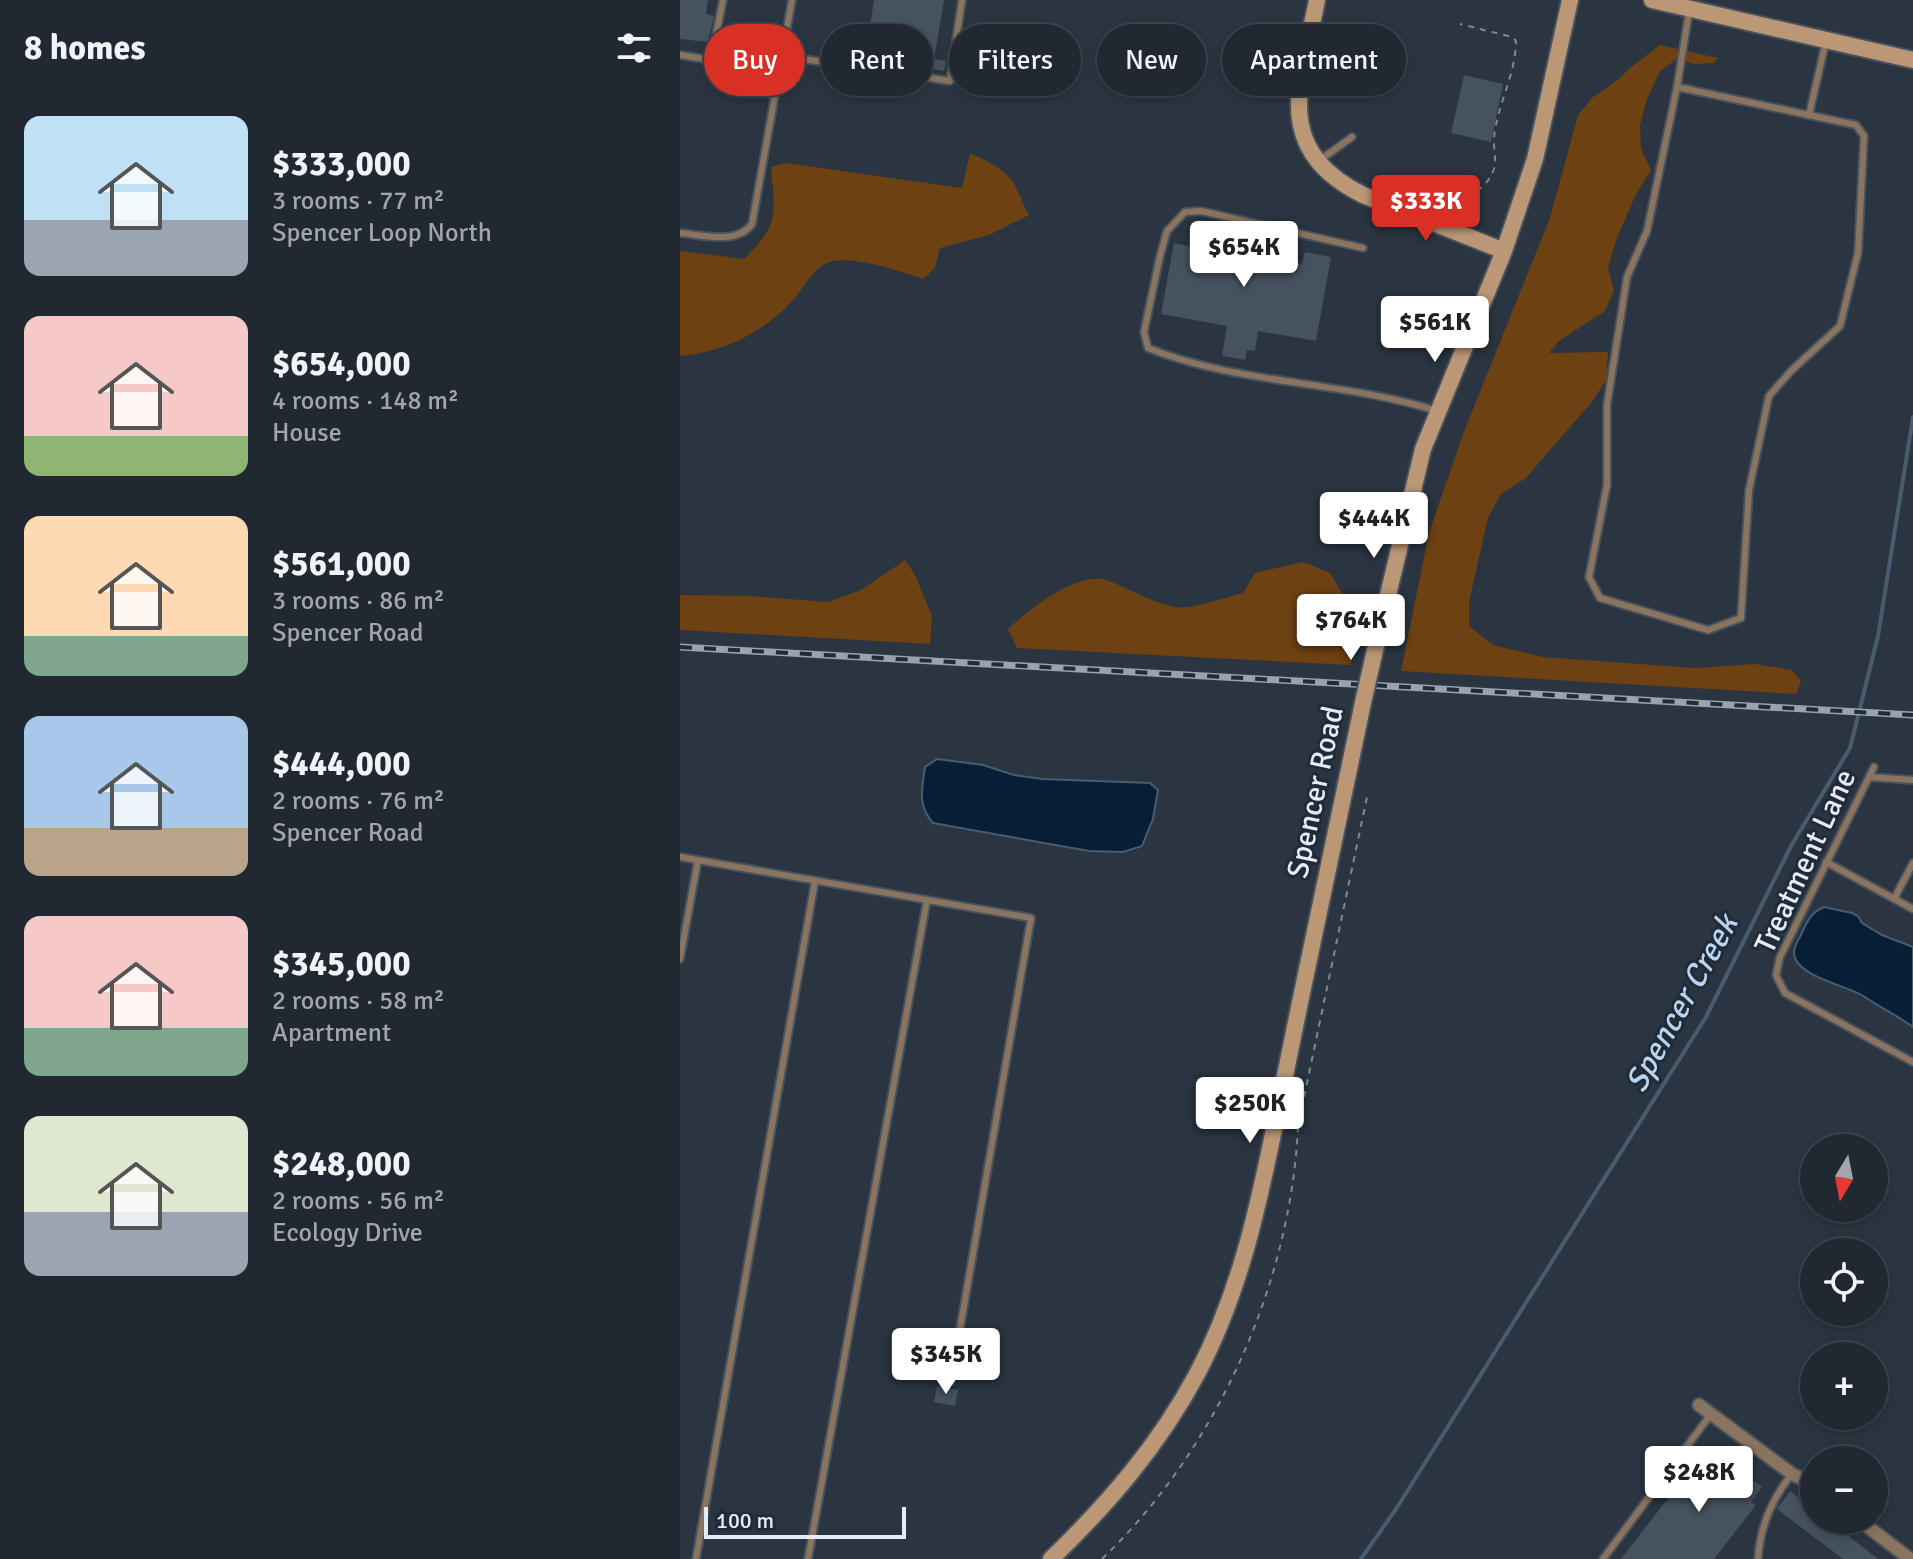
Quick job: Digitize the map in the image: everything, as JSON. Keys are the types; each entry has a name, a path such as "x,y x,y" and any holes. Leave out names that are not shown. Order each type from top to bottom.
{"main road":[{"path":"1317,0 1298,102 1301,131 1317,162 1342,184 1363,195 1504,251"},
{"name":"Spencer Road","path":"1051,1559 1090,1522 1148,1452 1197,1373 1233,1290 1261,1188 1364,698 1411,492 1425,441 1504,251 1535,159 1570,0"},
{"path":"1652,0 1913,60"}],"street":[{"path":"1699,1405 1800,1478"},
{"path":"1877,1534 1910,1559"}],"lane":[{"path":"680,55 711,60 723,0"},
{"path":"788,24 792,0"},
{"path":"805,59 950,81 962,0"},
{"path":"1677,87 1856,125 1864,136 1858,253 1840,326 1769,396 1749,490 1741,618 1708,630 1600,598 1589,577 1607,485 1607,405 1627,277 1647,231 1690,8"},
{"path":"1809,115 1826,40"},
{"path":"680,233 723,238 747,231 752,224 776,96"},
{"path":"1317,162 1352,137"},
{"path":"1363,248 1201,211 1185,212 1167,231 1144,332 1148,348 1175,359 1410,402 1437,411"},
{"name":"Treatment Lane","path":"1874,767 1780,957 1776,975 1785,993 1913,1062"},
{"path":"1869,777 1913,780"},
{"path":"680,857 1031,918 951,1381"},
{"path":"680,959 698,860"},
{"path":"1826,862 1913,909"},
{"path":"1894,899 1913,863"},
{"path":"696,1559 815,881"},
{"path":"808,1559 927,900"},
{"path":"1603,1559 1711,1414"},
{"path":"1758,1559 1759,1545 1774,1497 1792,1474"}],"path":[{"path":"1419,177 1474,192 1481,189 1495,166 1494,141 1507,80 1513,68 1516,41 1512,37 1460,24"}],"shaded area":[{"path":"1660,45 1718,58 1714,63 1695,64 1675,60 1660,71 1647,99 1640,125 1641,149 1651,170 1635,196 1608,267 1614,291 1605,311 1559,341 1549,353 1608,352 1606,381 1526,478 1501,494 1488,518 1469,602 1469,626 1493,645 1543,657 1695,668 1755,664 1792,670 1801,681 1796,694 1401,671 1429,533 1463,434 1550,218 1578,115 1593,97"},
{"path":"970,153 1006,174 1029,215 989,235 940,248 935,267 924,279 861,262 827,263 814,273 786,307 760,328 714,350 680,356 680,251 744,259 764,236 772,218 774,196 771,167 786,163 962,188"},
{"path":"905,560 915,575 932,616 930,644 680,630 680,595 828,602 861,590"},
{"path":"1303,562 1330,573 1357,619 1351,665 1017,648 1008,629 1054,594 1081,581 1106,580 1157,602 1182,607 1243,593 1255,573"}],"water":[{"path":"937,759 983,765 1014,775 1042,779 1150,783 1158,790 1153,819 1142,846 1123,852 1089,851 933,823 925,810 922,790 925,767"},
{"path":"1824,907 1852,913 1882,935 1913,947 1913,1027 1858,993 1817,977 1800,965 1794,955 1797,943 1810,918"}],"building":[{"path":"680,0 708,0 706,14 714,16 712,24 704,24 704,42 680,39"},
{"path":"874,0 944,0 934,59 946,61 944,71 933,69 933,24 870,24"},
{"path":"1464,75 1503,84 1491,142 1451,133"},
{"path":"1198,220 1247,229 1243,250 1272,255 1272,259 1302,264 1305,252 1331,257 1316,341 1258,331 1255,351 1247,350 1245,360 1222,356 1227,326 1161,314 1174,243 1193,247"},
{"path":"937,1386 958,1390 955,1406 934,1402"},
{"path":"1713,1449 1762,1487 1751,1502 1756,1505 1714,1559 1621,1559 1697,1461 1702,1464"},
{"path":"1790,1491 1800,1499 1800,1526 1777,1509"},
{"path":"1810,1534 1846,1534 1878,1559 1843,1559"}],"waterway":[{"name":"Spencer Creek","path":"1361,1559 1396,1509 1706,1017 1791,846 1850,748 1878,636 1913,417"}],"railway":[{"path":"680,647 1913,715"}]}
